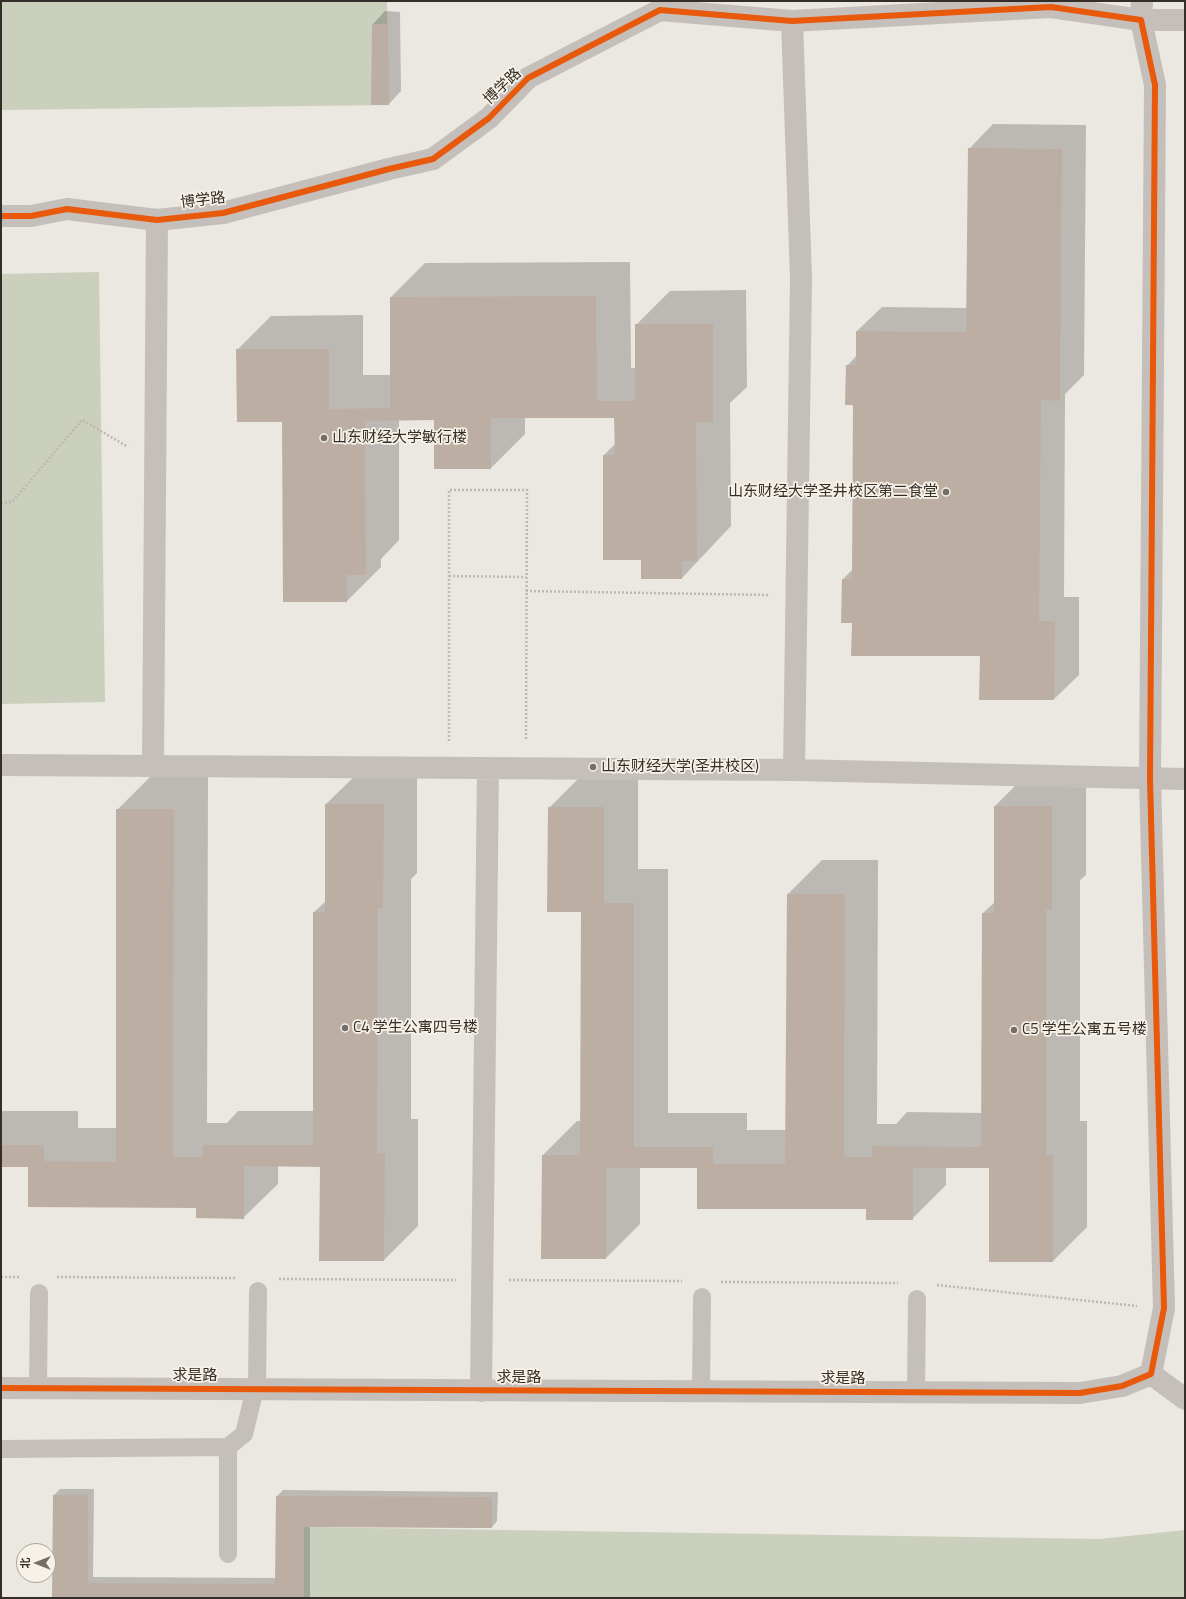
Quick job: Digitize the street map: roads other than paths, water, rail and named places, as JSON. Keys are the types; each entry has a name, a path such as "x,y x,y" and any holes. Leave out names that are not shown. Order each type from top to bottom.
{"street":[{"name":"博学路","path":"1,216 31,216 67,210 157,220 223,213 389,169 433,159 489,118 528,78 660,10 792,21 1052,7 1141,11 1185,20"},
{"path":"1141,11 1155,85 1150,779 1164,1308 1151,1374 1185,1399"},
{"path":"792,21 801,278 794,770"},
{"path":"153,766 157,220"},
{"path":"1,765 794,770 1185,779"},
{"path":"481,1390 488,768"},
{"name":"求是路","path":"1,1388 1036,1393 1087,1392 1122,1386 1151,1374"}],"lane":[{"path":"1,1449 228,1447 244,1434 256,1389 258,1291"},
{"path":"38,1388 39,1292"},
{"path":"701,1391 702,1297"},
{"path":"916,1393 917,1299"},
{"path":"228,1447 228,1554"}],"place":[{"name":"山东财经大学敏行楼","path":"324,438"},
{"name":"山东财经大学圣井校区第二食堂","path":"946,492"},
{"name":"山东财经大学(圣井校区)","path":"593,767"},
{"name":"C4 学生公寓四号楼","path":"345,1028"},
{"name":"C5 学生公寓五号楼","path":"1014,1030"}]}
